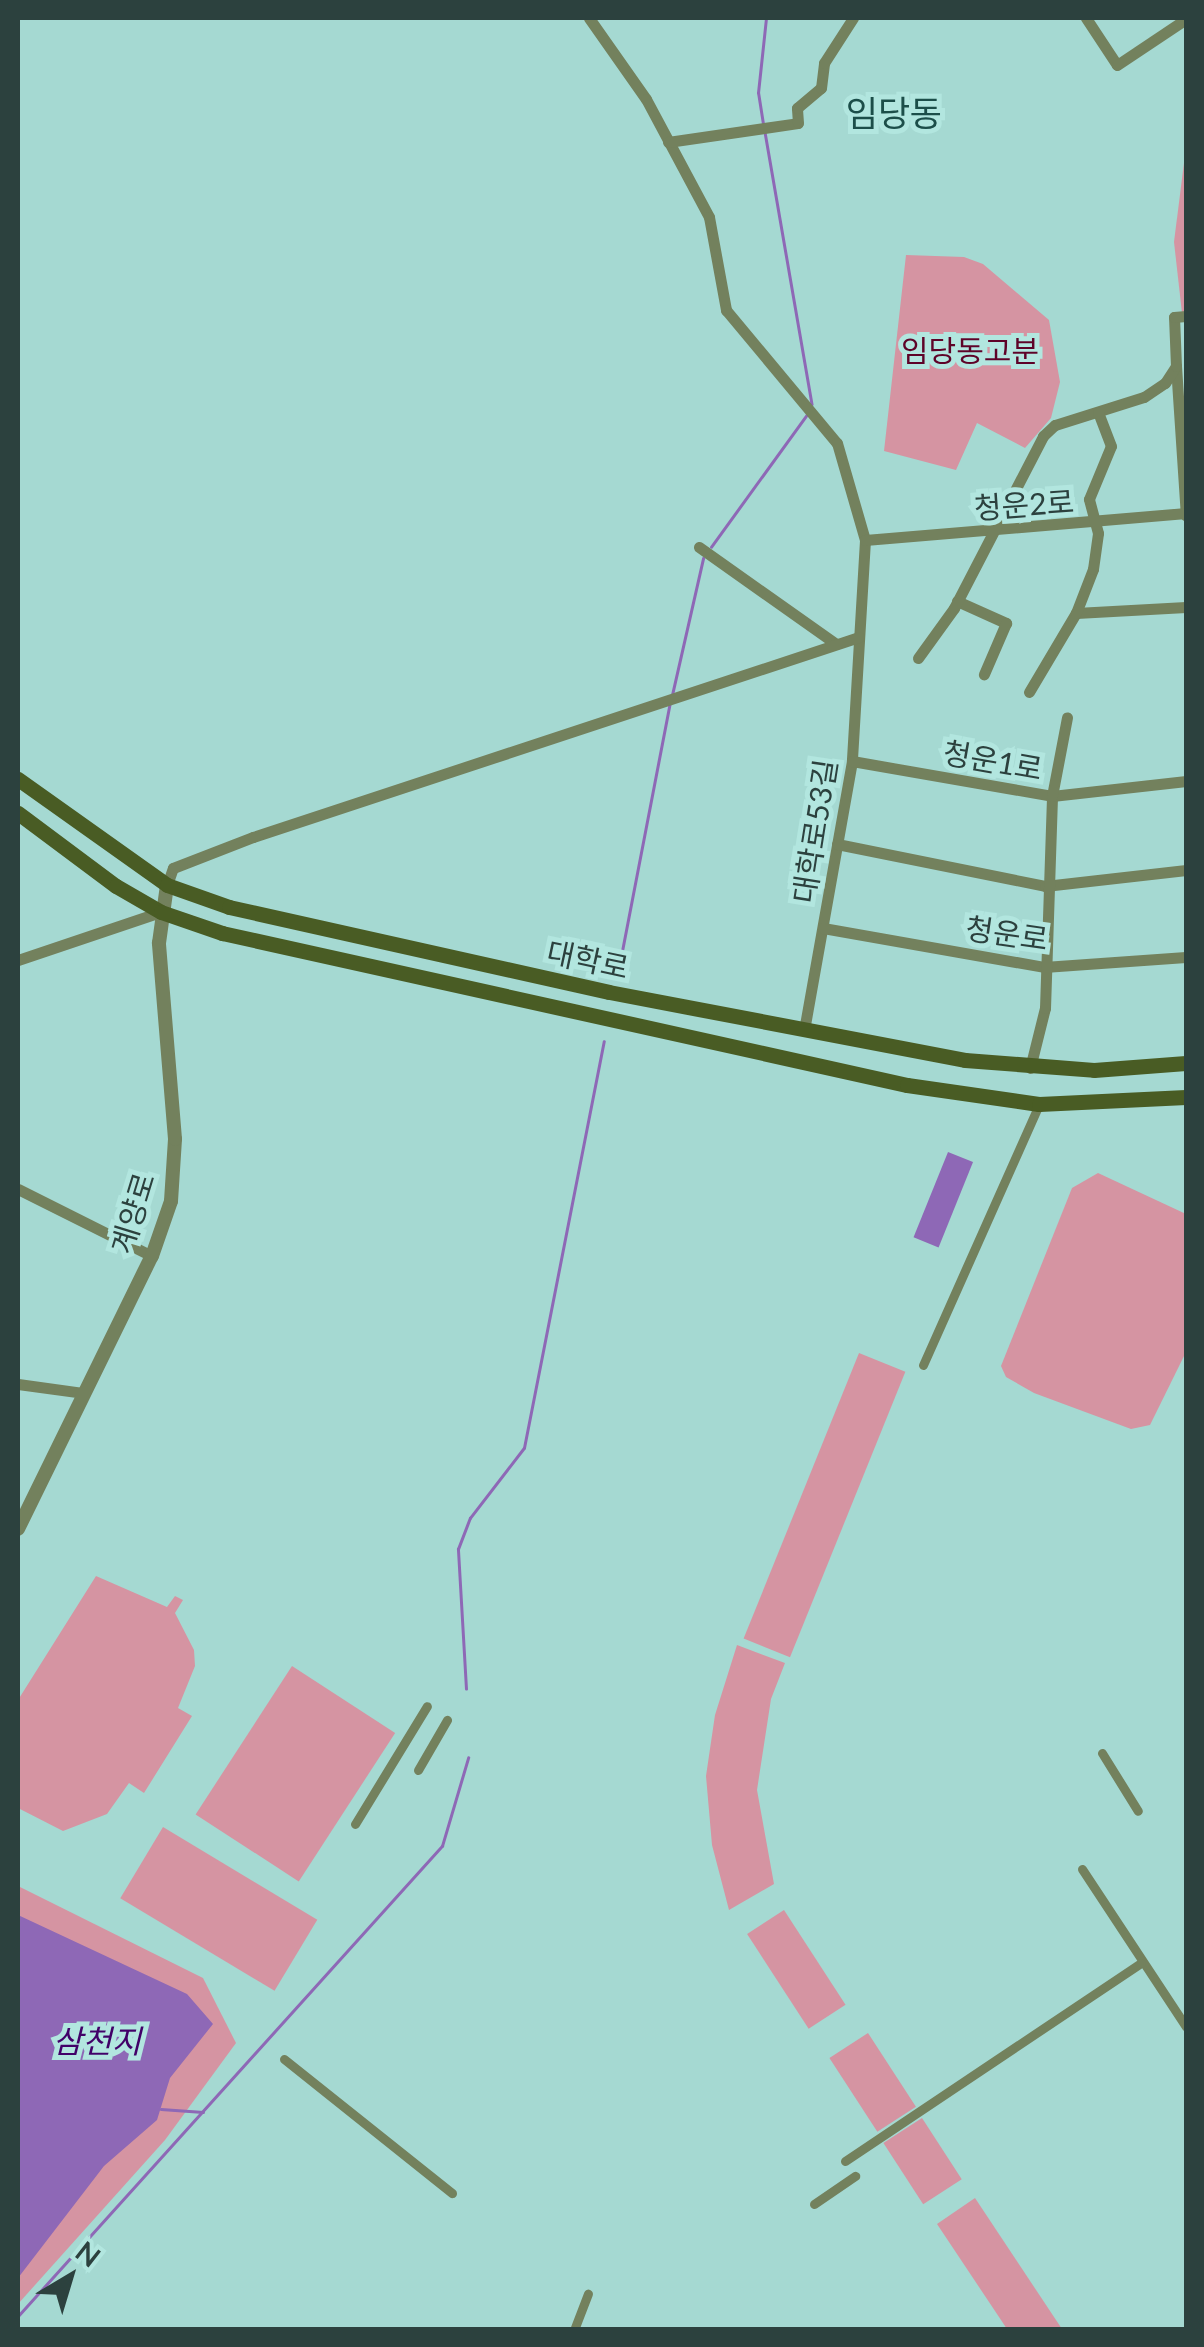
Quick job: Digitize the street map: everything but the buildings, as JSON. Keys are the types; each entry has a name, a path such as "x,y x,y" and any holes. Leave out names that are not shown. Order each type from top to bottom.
{"main road":[{"name":"대학로","path":"18,779 168,885 229,908 804,1030 1030,1068 1186,1062"},
{"path":"18,813 161,912 222,934 907,1085 1039,1104 1186,1097"}],"street":[{"name":"대학로53길","path":"589,18 668,142 716,234 726,310 837,442 865,540 852,761 804,1030"},
{"path":"668,142 798,124 797,108 821,88 824,63 853,18"},
{"path":"1086,18 1118,65 1186,19"},
{"path":"1186,316 1174,316 1186,515"},
{"path":"918,658 958,601 1044,436 1055,425 1144,396 1176,366"},
{"path":"1029,692 1076,613 1093,568 1098,523 1089,499 1111,446 1098,412"},
{"name":"청운2로","path":"865,540 1186,515"},
{"path":"700,547 836,644"},
{"path":"958,601 1006,623 984,674"},
{"path":"1076,613 1186,608"},
{"path":"168,885 173,868 208,854 666,697 859,638"},
{"path":"1030,1068 1044,1008 1052,796 1067,717"},
{"name":"청운1로","path":"852,761 1052,796 1186,782"},
{"path":"838,844 1046,886 1186,870"},
{"name":"계양로","path":"18,1528 152,1256 176,1163 161,912 168,885"},
{"path":"18,960 161,912"},
{"name":"청운로","path":"823,928 1044,967 1186,957"},
{"path":"923,1365 1039,1104"},
{"path":"18,1190 152,1256"},
{"path":"18,1384 84,1393"},
{"path":"355,1824 427,1706"},
{"path":"418,1770 447,1720"},
{"path":"1102,1753 1138,1811"},
{"path":"1082,1869 1186,2027"},
{"path":"846,2161 1141,1963"},
{"path":"284,2059 452,2194"},
{"path":"814,2204 855,2176"},
{"path":"574,2330 588,2294"}],"green space":[{"path":"1186,147 1186,313 1182,313 1174,242"},
{"name":"임당동고분","path":"906,255 964,257 983,264 1049,320 1060,382 1051,418 1025,448 977,423 956,470 884,451"},
{"path":"1098,1173 1186,1214 1186,1352 1150,1425 1131,1429 1034,1393 1006,1377 1001,1366 1072,1188"},
{"path":"859,1353 905,1372 790,1657 744,1639"},
{"path":"96,1576 167,1607 175,1596 183,1600 175,1613 194,1650 195,1666 178,1708 192,1716 144,1793 129,1783 107,1814 63,1831 18,1808 18,1700"},
{"path":"737,1645 785,1663 771,1699 757,1790 774,1884 729,1910 712,1845 706,1776 715,1715"},
{"path":"292,1666 395,1733 299,1881 196,1814"},
{"path":"163,1827 317,1920 275,1991 120,1898"},
{"name":"삼천지","path":"18,1886 203,1978 236,2043 165,2140 18,2304"},
{"path":"784,1910 846,2005 809,2029 747,1934"},
{"path":"868,2033 916,2107 877,2132 829,2058"},
{"path":"922,2118 962,2179 923,2204 883,2143"},
{"path":"975,2198 1062,2329 1007,2329 937,2224"}],"water":[{"path":"948,1152 973,1162 939,1247 914,1237"},
{"name":"삼천지","path":"18,1915 187,1994 213,2024 170,2078 157,2120 104,2166 18,2278"}],"waterway":[{"path":"763,124 758,93 766,18"},
{"path":"765,132 812,404"},
{"path":"711,547 806,416"},
{"path":"672,695 703,558"},
{"path":"618,972 670,703"},
{"path":"466,1689 458,1549 470,1518 524,1448 604,1042"},
{"path":"18,2316 442,1846 468,1758"},
{"path":"161,2109 203,2112"}],"district":[{"name":"임당동","path":"894,112"}]}
